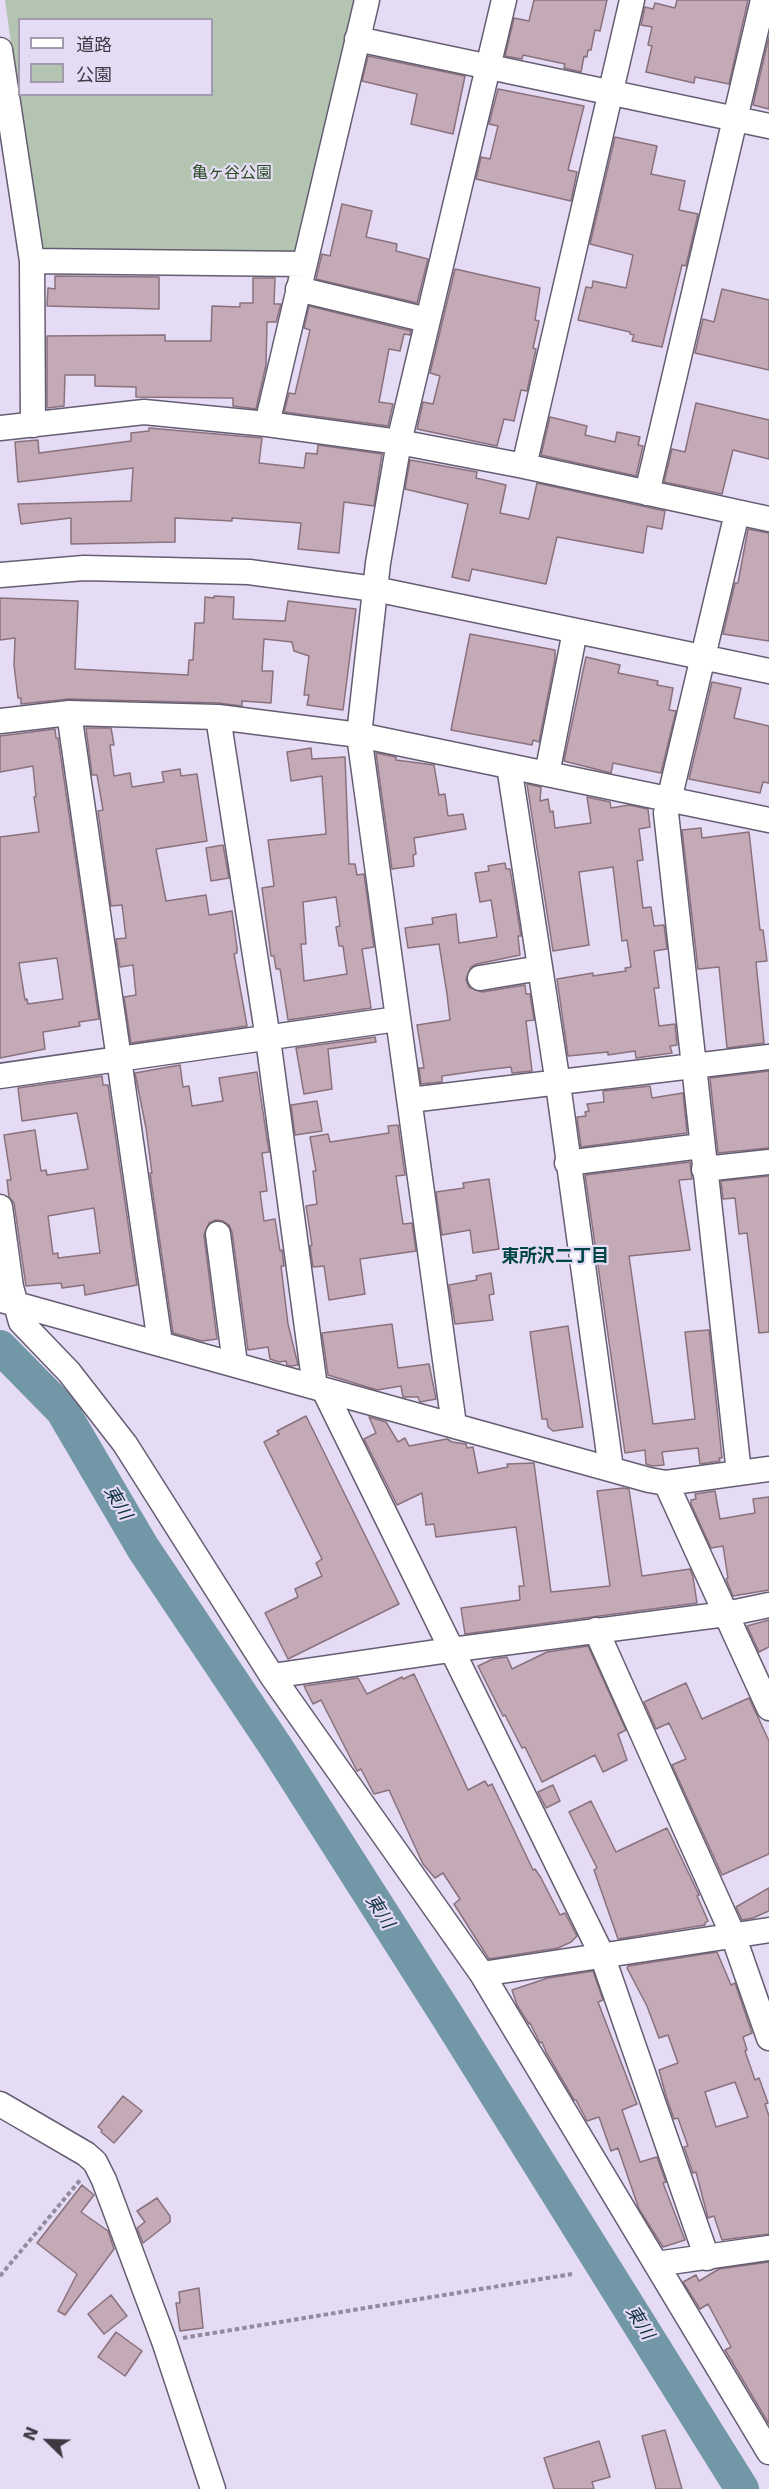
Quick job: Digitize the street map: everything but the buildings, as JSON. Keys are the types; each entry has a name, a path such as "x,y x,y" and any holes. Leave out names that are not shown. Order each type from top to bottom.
{"street":[{"path":"267,424 366,0"},
{"path":"454,1425 359,735 375,588 399,442 504,0"},
{"path":"524,466 632,0"},
{"path":"647,493 763,0"},
{"path":"357,39 769,126"},
{"path":"0,50 6,138 32,261 33,424"},
{"path":"32,261 304,264"},
{"path":"298,289 427,320"},
{"path":"0,428 144,412 267,424 399,442 524,466 769,519"},
{"path":"737,513 666,813 739,1473"},
{"path":"0,575 84,568 249,572 375,588 769,671"},
{"path":"547,774 575,631"},
{"path":"0,721 69,713 218,717 359,735 769,820"},
{"path":"69,713 160,1343"},
{"path":"218,717 319,1388 602,1955 707,2258"},
{"path":"509,766 558,1084 610,1469"},
{"path":"480,978 540,968"},
{"path":"0,1076 397,1019"},
{"path":"411,1100 769,1057"},
{"path":"567,1163 703,1158 769,1161"},
{"path":"0,1207 11,1287 8,1302 21,1322 69,1372 125,1444 272,1676 482,1974 769,2452"},
{"path":"218,1234 236,1364"},
{"path":"8,1302 666,1483 769,1469"},
{"path":"666,1483 769,1708"},
{"path":"272,1676 726,1614 769,1605"},
{"path":"596,1630 733,1935 769,2038"},
{"path":"482,1974 769,1930"},
{"path":"0,2104 86,2154 95,2162 104,2180 164,2341 213,2489"},
{"path":"656,2264 769,2248"}],"path":[{"path":"0,2276 95,2162"},
{"path":"164,2341 572,2274"}],"green space":[{"name":"亀ヶ谷公園","path":"5,0 358,0 298,244 292,255 51,253 39,247 18,96 213,96 213,18 18,18 18,94"}],"waterway":[{"name":"東川","path":"0,1347 62,1410 143,1548 276,1747 446,2014 742,2489"}],"district":[{"name":"東所沢二丁目","path":"555,1257"}]}
